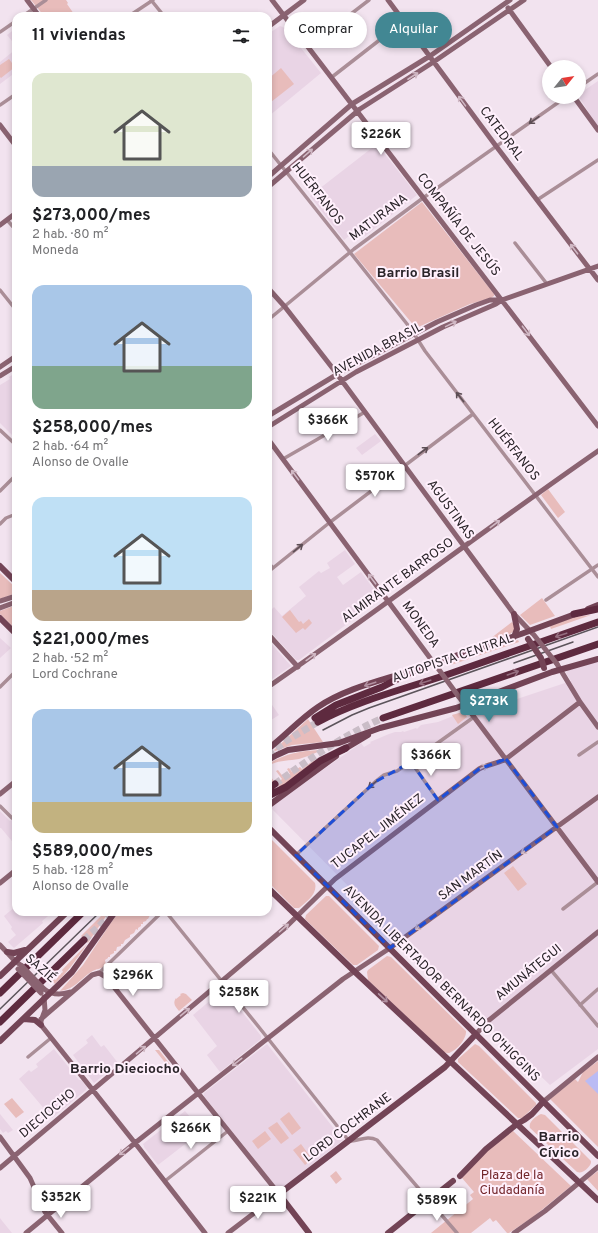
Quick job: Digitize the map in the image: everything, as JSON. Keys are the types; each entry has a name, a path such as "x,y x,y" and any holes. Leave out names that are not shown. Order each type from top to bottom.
{"highway":[{"path":"574,614 598,609"},
{"name":"AUTOPISTA CENTRAL","path":"417,669 386,686 336,705 317,720 333,715 361,702 449,674 598,622"},
{"path":"383,718 598,644"},
{"path":"272,794 286,786 320,761 346,748"},
{"path":"2,991 79,916"},
{"path":"0,1022 84,940"}],"main road":[{"path":"0,566 12,578"},
{"path":"272,746 309,713 325,702 352,690 417,669 436,665 521,634 532,633 598,605"},
{"path":"514,614 517,629 514,637"},
{"path":"0,618 12,630"},
{"path":"521,634 528,639 542,661 544,668 541,676"},
{"path":"272,758 288,750 339,743 380,728 464,705 541,676 598,660"},
{"path":"272,803 346,748 380,728"},
{"name":"AVENIDA LIBERTADOR BERNARDO O'HIGGINS","path":"272,832 598,1156"},
{"path":"272,892 598,1200"},
{"path":"0,976 62,916"},
{"path":"0,1041 76,967 112,916"},
{"path":"7,952 27,950"},
{"path":"24,1018 41,1022"},
{"name":"LORD COCHRANE","path":"279,1194 445,1067 476,1034"},
{"path":"460,1176 486,1149 532,1114 544,1102"},
{"path":"388,1233 454,1181"},
{"path":"279,1194 309,1233"}],"street":[{"path":"27,0 36,12"},
{"path":"29,12 46,0"},
{"path":"135,12 152,0 161,12"},
{"name":"COMPAÑÍA DE JESÚS","path":"272,0 284,15"},
{"path":"288,12 304,0"},
{"path":"354,12 370,0"},
{"name":"CATEDRAL","path":"388,0 397,12"},
{"path":"272,173 352,104 430,56 510,0"},
{"path":"272,184 358,111 434,62 524,0"},
{"path":"505,4 546,60"},
{"path":"272,23 284,15"},
{"path":"0,32 12,24"},
{"path":"332,77 375,44"},
{"name":"COMPAÑÍA DE JESÚS","path":"309,48 598,426"},
{"name":"CATEDRAL","path":"424,48 536,200 598,280"},
{"path":"586,82 598,74"},
{"path":"0,105 12,97"},
{"name":"MATURANA","path":"272,317 350,253 423,198 556,104"},
{"path":"579,104 598,130"},
{"path":"0,125 12,141"},
{"path":"312,138 318,144"},
{"name":"HUÉRFANOS","path":"272,154 414,334 425,351 536,494 598,577"},
{"path":"536,200 598,160"},
{"path":"0,225 12,216"},
{"path":"7,220 12,226"},
{"path":"515,243 547,284"},
{"name":"AVENIDA BRASIL","path":"272,425 342,381 418,340 471,314 502,300 598,266"},
{"path":"0,290 12,305"},
{"name":"AGUSTINAS","path":"272,292 337,374 514,614 532,633 557,664 580,702 598,727"},
{"name":"AVENIDA BRASIL","path":"272,414 337,374 454,314 490,300 502,300"},
{"path":"0,367 12,359"},
{"path":"0,376 12,368"},
{"path":"283,459 365,412"},
{"path":"273,568 329,523 473,414"},
{"path":"0,430 12,441"},
{"name":"MONEDA","path":"272,444 329,523 389,601 464,705 598,882"},
{"name":"ALMIRANTE BARROSO","path":"272,684 598,451"},
{"path":"0,491 12,479"},
{"path":"0,524 6,518 12,516"},
{"path":"546,600 598,566"},
{"path":"0,601 12,597"},
{"path":"0,608 12,604"},
{"path":"272,638 298,667"},
{"path":"0,687 12,675"},
{"name":"TUCAPEL JIMÉNEZ","path":"327,886 479,769 486,765 506,759 580,702"},
{"path":"296,855 384,775 397,771 411,762 474,717"},
{"path":"579,755 598,742"},
{"path":"411,762 438,800"},
{"path":"0,794 12,784"},
{"name":"SAN MARTÍN","path":"26,1233 135,1142 343,979 390,948 598,797"},
{"path":"0,806 12,818"},
{"path":"0,883 12,873"},
{"path":"563,909 598,882"},
{"name":"DIECIOCHO","path":"0,1168 297,917 327,886"},
{"path":"158,916 100,973 92,975 72,991 41,1022 205,1233"},
{"path":"169,916 349,1141 367,1137 372,1137 377,1140 458,1233"},
{"name":"AMUNÁTEGUI","path":"476,1034 488,1021 598,932"},
{"name":"SAZIÉ","path":"0,945 14,962 43,991 63,994 72,991"},
{"path":"551,970 598,1026"},
{"path":"100,973 106,977 279,1194"},
{"path":"580,1005 598,989"},
{"name":"SAZIÉ","path":"41,1022 44,1010 43,991"},
{"path":"28,1058 52,1038"},
{"path":"544,1102 598,1058"},
{"path":"164,1181 228,1131"},
{"path":"0,1137 30,1178 41,1205 62,1233"},
{"path":"514,1233 533,1220 598,1167"},
{"name":"LORD COCHRANE","path":"228,1233 279,1194"}],"highlighted area":[{"path":"506,759 557,827 390,948 296,855 375,782 411,762 438,800 479,769"}],"shaded area":[{"path":"280,26 284,28 284,48 301,48 321,73 272,114 272,31"},
{"path":"12,31 12,41 7,35"},
{"path":"12,52 12,75 0,84 0,62"},
{"path":"598,81 598,127 583,104 586,104 586,89"},
{"path":"377,144 417,195 365,236 359,228 344,240 310,196"},
{"path":"12,375 12,435 0,423 0,385 10,379 9,377"},
{"path":"375,434 381,441 362,455 356,448"},
{"path":"345,550 355,564 337,577 343,585 361,572 379,596 379,600 299,660 296,660 272,633 272,609 274,607 282,616 306,596 299,587 319,571 321,573 330,568 327,563"},
{"path":"0,638 11,648 0,658"},
{"path":"272,645 291,666 272,679"},
{"path":"598,660 598,1049 550,1085 457,996 272,809 272,806 361,743 364,747 371,743 370,742 389,734 417,729 421,725 438,722 453,716 452,715 463,712 467,717 571,681 566,673 570,667"},
{"path":"272,705 279,715 272,719"},
{"path":"0,811 10,821 12,819 12,841 1,828"},
{"path":"12,909 12,916 48,916 42,921 43,923 14,948 8,942 16,935 4,916"},
{"path":"224,989 261,1036 261,1039 220,1072 207,1055 217,1046 193,1015"},
{"path":"92,1035 101,1047 104,1045 118,1063 94,1083 73,1055 88,1043 86,1040"},
{"path":"267,1044 343,1140 281,1189 278,1189 204,1096 204,1093"},
{"path":"54,1049 79,1080 81,1080 87,1087 86,1090 52,1118 19,1079 29,1070 31,1072 38,1067 36,1064"},
{"path":"185,1111 202,1131 158,1165 143,1144"},
{"path":"0,1114 13,1130 8,1133 6,1131 3,1133 0,1129"},
{"path":"0,1218 3,1222 12,1233 0,1233"}],"green space":[{"path":"31,0 66,0 73,12 41,12"},
{"path":"9,59 12,63 12,69 1,78 0,77 0,65"},
{"path":"281,68 294,84 272,101 272,76"},
{"path":"422,202 494,294 494,296 470,304 416,328 354,254"},
{"path":"548,489 565,512 558,518 541,495"},
{"path":"0,573 12,584 12,594 0,599"},
{"path":"542,598 555,616 530,625 520,615"},
{"path":"12,606 12,626 0,614 0,611"},
{"path":"290,610 299,622 301,621 303,624 309,619 312,623 305,630 303,628 296,633 282,617"},
{"path":"591,615 551,629 550,626 574,617"},
{"path":"512,622 514,625 514,631 482,645"},
{"path":"518,640 519,642 451,665 448,664"},
{"path":"463,712 467,717 458,724 452,715"},
{"path":"308,719 323,742 292,745 275,751 274,750"},
{"path":"320,750 299,759 272,764 272,762 276,760 300,752"},
{"path":"314,760 315,761 280,788 278,786 272,786 272,778 276,784 282,779 276,771 278,770 284,778 290,774 287,769 289,768 292,772 300,767 302,769"},
{"path":"272,840 315,883 315,891 308,900 299,908 294,908 272,886"},
{"path":"513,866 527,884 518,891 504,873"},
{"path":"326,896 329,896 379,946 378,950 357,965 353,965 305,919 306,915"},
{"path":"101,916 106,916 88,943 81,936"},
{"path":"116,916 150,916 146,921 143,922 143,924 141,924 138,930 136,929 123,944 121,944 121,946 117,947 116,951 110,955 110,957 105,960 106,965 91,972 70,988 60,991 83,965"},
{"path":"88,943 77,959 55,984 52,981 57,979 56,977 63,972 62,970"},
{"path":"387,956 391,957 466,1031 463,1040 453,1051 448,1053 444,1052 368,980 368,970"},
{"path":"183,993 192,1000 179,1011 174,1002 176,998 181,995 180,994"},
{"path":"475,1044 479,1046 536,1103 536,1105 522,1118 518,1118 458,1062 458,1059"},
{"path":"155,1050 159,1050 176,1072 175,1075"},
{"path":"598,1061 598,1147 550,1099 575,1079 578,1082 583,1072"},
{"path":"12,1098 24,1112 16,1118 4,1104"},
{"path":"289,1112 301,1128 292,1135 280,1119"},
{"path":"541,1114 545,1115 591,1161 586,1170 577,1172 530,1128 531,1121"},
{"path":"277,1122 289,1138 281,1144 268,1128"},
{"name":"Plaza de la Ciudadanía","path":"512,1130 571,1186 533,1217 509,1233 507,1233 496,1220 493,1222 490,1218 471,1233 431,1233 473,1199 470,1195 474,1192 462,1178 486,1152"},
{"path":"265,1131 271,1139 258,1149 252,1141"},
{"path":"301,1144 312,1159 305,1165 293,1150"},
{"path":"336,1171 342,1179 336,1184 330,1176"},
{"path":"598,1171 598,1191 587,1179"}],"water":[{"path":"598,1071 598,1094 585,1081"}],"tunnel":[{"path":"275,784 327,748 354,732 383,718"},
{"path":"272,752 286,741 318,722"},
{"path":"84,940 110,916"}],"railway":[{"path":"323,730 369,708 598,627"},
{"path":"514,663 573,642"},
{"path":"0,1009 96,916"}],"district":[{"name":"Barrio Brasil","path":"418,273"},
{"name":"Barrio Dieciocho","path":"125,1069"},
{"name":"Barrio Cívico","path":"559,1146"}]}
